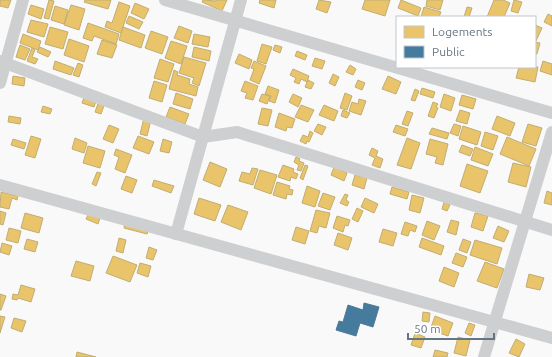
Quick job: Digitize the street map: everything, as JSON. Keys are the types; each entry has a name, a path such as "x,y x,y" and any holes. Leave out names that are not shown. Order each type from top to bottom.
{"street":[{"path":"0,84 3,62 23,0"},
{"path":"165,0 396,68"},
{"path":"176,234 241,0"},
{"path":"3,62 204,137 237,132 552,230"},
{"path":"397,68 552,113"},
{"path":"484,357 552,132"},
{"path":"0,185 552,338"}],"building: Logements":[{"path":"0,0 11,0 8,8 0,6"},
{"path":"49,0 54,1 49,19 44,18"},
{"path":"85,0 111,0 108,9 84,2"},
{"path":"203,0 227,0 222,11 202,2"},
{"path":"260,0 276,0 274,8 259,3"},
{"path":"319,0 331,2 327,13 316,9"},
{"path":"365,0 390,0 385,16 362,9"},
{"path":"401,0 421,8 418,16 398,8"},
{"path":"427,0 443,0 440,10 426,6"},
{"path":"494,0 503,0 510,3 504,16 487,16"},
{"path":"514,0 522,2 518,13 511,11"},
{"path":"119,2 130,6 121,33 105,27 107,21 112,23"},
{"path":"135,3 149,9 144,19 131,13"},
{"path":"31,5 44,9 41,19 28,14"},
{"path":"71,5 85,9 79,30 64,25"},
{"path":"55,6 68,10 64,24 51,20"},
{"path":"424,7 441,12 439,16 421,16"},
{"path":"467,7 472,8 469,16 464,16"},
{"path":"548,14 552,16 552,26 544,22"},
{"path":"129,16 143,22 139,29 126,23"},
{"path":"31,20 48,24 44,37 27,32"},
{"path":"88,23 119,34 116,44 94,36 92,41 83,38"},
{"path":"536,25 542,28 536,41"},
{"path":"179,26 192,31 188,43 174,38"},
{"path":"50,27 68,32 63,49 45,44"},
{"path":"123,27 145,35 141,48 119,40"},
{"path":"151,31 168,37 162,54 145,48"},
{"path":"23,34 41,41 38,50 20,43"},
{"path":"194,34 210,37 208,47 192,44"},
{"path":"69,39 89,46 84,62 64,55"},
{"path":"102,40 117,45 112,58 97,54"},
{"path":"171,41 187,46 181,64 165,58"},
{"path":"536,42 540,43 536,54"},
{"path":"262,44 272,47 266,64 257,61"},
{"path":"20,45 30,49 25,60 16,57"},
{"path":"275,45 282,47 280,53 273,50"},
{"path":"40,47 51,52 48,57 37,52"},
{"path":"194,47 211,51 209,61 192,57"},
{"path":"32,48 35,50 32,57 38,59 35,64 27,61"},
{"path":"297,51 307,55 305,60 295,56"},
{"path":"239,54 252,60 249,69 235,63"},
{"path":"184,57 206,63 199,86 192,83 194,78 179,73"},
{"path":"315,58 325,61 322,69 312,66"},
{"path":"160,59 174,64 168,82 154,78"},
{"path":"55,61 74,68 71,75 53,69"},
{"path":"254,61 266,66 259,84 250,80 254,69 251,68"},
{"path":"543,61 552,64 552,75 540,71"},
{"path":"78,63 83,65 79,77 73,75"},
{"path":"350,65 356,69 353,75 346,72"},
{"path":"538,67 535,82 516,78 519,68"},
{"path":"293,69 309,76 307,82 301,79 299,84 294,82 296,78 290,75"},
{"path":"174,70 178,72 177,75 190,79 189,84 198,87 196,96 169,89"},
{"path":"333,74 339,77 335,86 329,83"},
{"path":"13,76 25,78 24,86 12,84"},
{"path":"388,76 401,82 396,94 382,89"},
{"path":"308,80 314,83 311,89 305,87"},
{"path":"358,80 365,83 362,90 355,87"},
{"path":"154,81 167,85 162,102 149,98"},
{"path":"245,81 258,86 253,100 245,98 247,93 241,91"},
{"path":"268,86 279,90 275,103 269,101 271,96 265,94"},
{"path":"422,88 435,92 433,98 420,94"},
{"path":"415,89 419,91 415,101 411,100"},
{"path":"176,93 193,99 190,109 173,104"},
{"path":"345,93 352,96 347,110 340,108"},
{"path":"262,94 270,96 267,104 259,101"},
{"path":"293,94 302,98 298,107 289,102"},
{"path":"444,94 455,98 451,111 440,107"},
{"path":"85,95 97,98 94,107 82,103"},
{"path":"462,95 476,99 473,109 459,105"},
{"path":"359,99 366,101 361,115 349,111 352,102 358,104"},
{"path":"99,101 105,103 101,114 95,112"},
{"path":"433,102 438,104 434,118 428,116"},
{"path":"301,105 314,110 308,122 295,117"},
{"path":"324,105 338,111 334,121 319,115"},
{"path":"43,106 52,109 50,114 41,112"},
{"path":"170,107 189,114 185,124 166,117"},
{"path":"262,108 272,110 268,126 258,124"},
{"path":"343,110 350,113 347,118 341,116"},
{"path":"460,110 470,113 467,124 456,121"},
{"path":"407,111 413,113 408,126 402,124"},
{"path":"279,113 295,119 292,128 287,127 286,131 275,127"},
{"path":"9,116 21,118 20,124 8,122"},
{"path":"497,116 515,123 510,136 492,129"},
{"path":"144,118 151,120 147,136 140,134"},
{"path":"318,124 326,127 322,135 314,131"},
{"path":"454,124 461,126 458,136 450,133"},
{"path":"528,124 542,128 536,146 522,142"},
{"path":"109,125 119,129 113,143 103,139"},
{"path":"396,125 408,129 405,136 393,132"},
{"path":"463,126 481,132 477,145 459,139"},
{"path":"432,128 449,133 447,139 429,134"},
{"path":"310,131 313,133 309,142 307,141 306,144 300,141 303,135 308,137"},
{"path":"485,132 498,136 493,150 481,146"},
{"path":"31,136 41,139 35,158 25,155"},
{"path":"138,136 154,142 149,154 133,148"},
{"path":"507,137 536,149 529,166 500,154"},
{"path":"75,138 87,143 84,153 72,149"},
{"path":"407,138 420,143 411,169 397,165"},
{"path":"13,139 26,143 24,149 11,145"},
{"path":"163,139 172,142 169,153 160,151"},
{"path":"430,139 448,144 443,165 435,163 437,157 426,154"},
{"path":"462,145 473,149 470,156 459,152"},
{"path":"88,146 105,151 100,168 83,163"},
{"path":"475,147 493,154 488,166 471,160"},
{"path":"372,148 378,151 376,156 383,159 380,168 372,165 375,158 369,155"},
{"path":"116,149 132,155 125,173 115,169 119,157 114,155"},
{"path":"296,157 300,159 299,161 304,163 301,171 297,170 299,165 294,162"},
{"path":"210,162 227,169 220,187 203,180"},
{"path":"513,163 531,167 526,187 508,182"},
{"path":"467,164 488,171 480,193 460,186"},
{"path":"283,165 294,169 293,172 298,174 296,179 291,177 290,181 278,177"},
{"path":"305,165 308,166 303,180 300,178"},
{"path":"334,167 347,173 344,181 331,175"},
{"path":"252,168 258,169 253,185 239,181 242,172 250,174"},
{"path":"260,170 277,175 271,194 254,188"},
{"path":"97,172 101,173 96,186 92,184"},
{"path":"355,175 367,178 364,189 352,185"},
{"path":"126,176 137,180 132,193 121,189"},
{"path":"154,180 174,186 171,193 152,186"},
{"path":"277,182 290,186 289,189 293,190 292,195 287,194 286,199 273,195"},
{"path":"307,186 320,191 315,207 302,203"},
{"path":"392,187 409,192 407,199 390,194"},
{"path":"547,191 552,193 552,205 544,203"},
{"path":"1,192 18,196 17,200 12,198 9,209 0,207"},
{"path":"323,193 335,197 330,210 318,206"},
{"path":"345,194 348,195 346,200 349,202 347,206 340,203"},
{"path":"412,195 424,198 420,213 409,210"},
{"path":"199,198 221,205 215,221 194,214"},
{"path":"365,198 378,204 374,213 361,207"},
{"path":"444,202 450,205 447,211 442,209"},
{"path":"228,205 248,212 241,230 221,222"},
{"path":"357,208 363,211 358,222 352,219"},
{"path":"316,210 330,213 326,228 319,226 317,233 310,231"},
{"path":"0,211 6,213 3,225 0,224"},
{"path":"25,213 43,218 39,233 21,228"},
{"path":"89,213 100,218 98,224 86,219"},
{"path":"475,213 488,216 483,231 471,227"},
{"path":"337,216 350,220 348,226 345,225 343,232 333,228"},
{"path":"451,220 459,222 456,235 447,232"},
{"path":"125,221 149,228 147,234 124,228"},
{"path":"427,221 440,226 434,240 422,235"},
{"path":"405,222 417,226 415,232 410,230 408,236 401,234"},
{"path":"498,226 509,231 504,242 493,238"},
{"path":"296,227 309,231 305,244 292,240"},
{"path":"9,228 21,231 18,243 6,240"},
{"path":"383,229 397,233 393,246 379,242"},
{"path":"338,233 352,238 348,250 334,245"},
{"path":"119,238 126,240 123,253 116,251"},
{"path":"422,238 444,246 441,255 419,247"},
{"path":"27,239 38,242 35,252 24,249"},
{"path":"463,239 471,242 467,253 459,250"},
{"path":"475,240 502,248 497,264 470,255"},
{"path":"2,243 12,246 9,255 0,252"},
{"path":"149,247 157,250 153,260 146,258"},
{"path":"456,253 467,257 463,267 452,263"},
{"path":"113,256 137,265 130,282 106,273"},
{"path":"76,261 94,266 90,281 71,276"},
{"path":"485,262 504,269 497,288 477,281"},
{"path":"140,263 151,266 148,277 137,273"},
{"path":"444,267 459,273 454,287 439,281"},
{"path":"529,274 544,278 540,290 526,287"},
{"path":"21,285 35,289 31,302 18,298 17,300 12,299 13,294 18,295"},
{"path":"0,294 6,296 1,310 0,310"},
{"path":"423,312 430,313 429,322 422,321"},
{"path":"0,316 5,317 0,333"},
{"path":"435,316 453,323 448,336 430,330"},
{"path":"14,318 26,321 22,332 11,328"},
{"path":"469,323 475,325 471,336 465,333"},
{"path":"415,333 425,337 421,348 411,345"},
{"path":"458,337 470,340 466,356 454,353"},
{"path":"516,339 525,344 519,357 509,353"},
{"path":"435,350 448,353 447,357 433,357"},
{"path":"77,352 96,357 76,357"}],"building: Public":[{"path":"364,303 379,307 373,327 360,323 356,336 336,330 339,321 343,322 348,305 363,310"}]}
